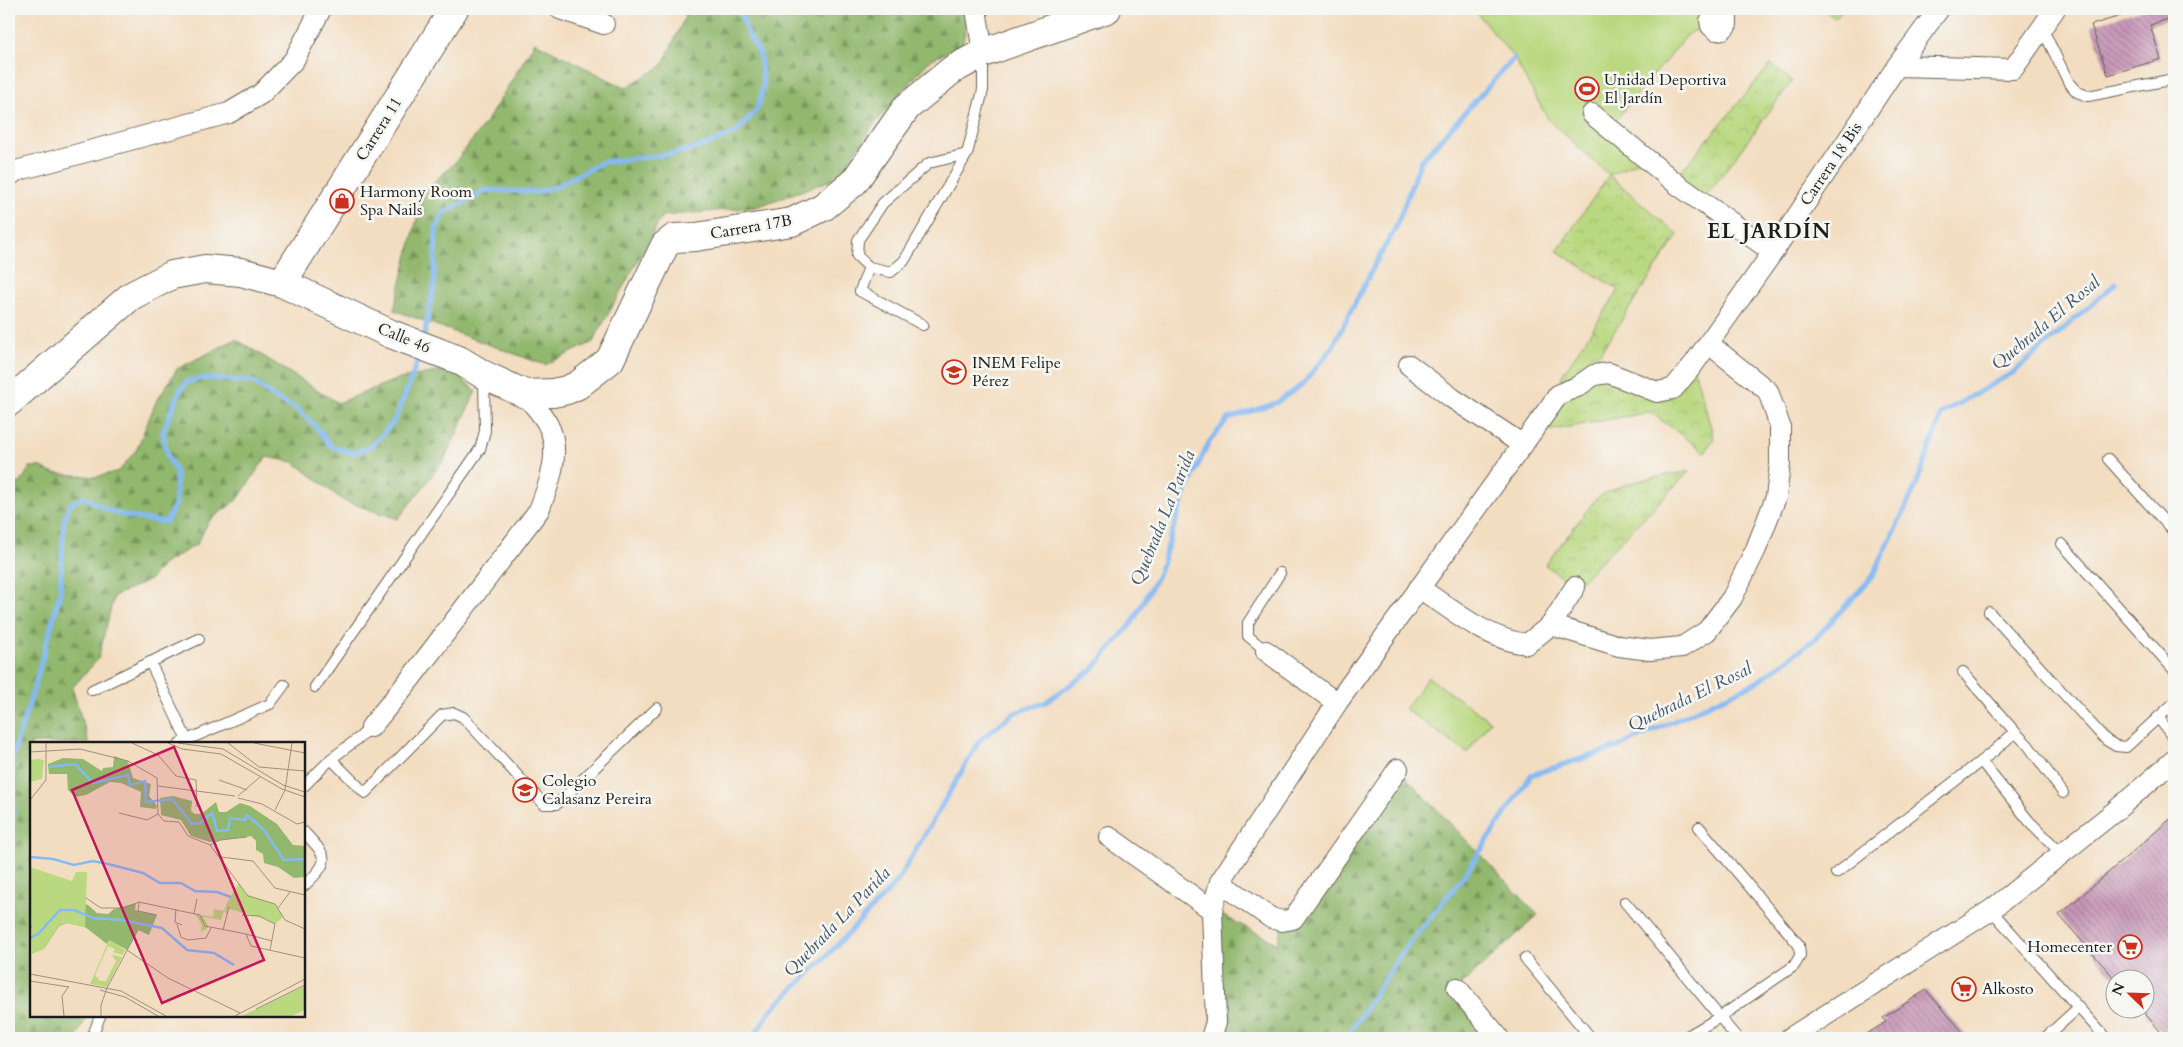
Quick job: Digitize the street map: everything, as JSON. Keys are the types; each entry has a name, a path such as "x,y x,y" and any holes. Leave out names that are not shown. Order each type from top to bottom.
{"street":[{"path":"11,170 229,113 261,94 294,60 321,9"},
{"name":"Carrera 11","path":"282,283 454,9"},
{"path":"560,9 604,24"},
{"path":"976,9 983,53"},
{"name":"Carrera 17B","path":"525,394 567,390 578,385 610,360 665,245 674,238 696,237 792,222 823,207 854,182 907,107 952,70 983,53 1107,9"},
{"name":"Carrera 18 Bis","path":"1523,445 1559,394 1577,387 1594,375 1609,373 1657,392 1673,389 1709,344 1897,66 1939,9"},
{"path":"1897,66 2013,70 2055,9"},
{"path":"1592,114 1686,191 1773,252"},
{"path":"9,402 131,296 172,276 205,269 241,272 282,283"},
{"name":"Calle 46","path":"282,283 392,334 459,360 484,375 525,394"},
{"path":"1551,625 1620,646 1650,650 1682,647 1707,632 1732,598 1756,549 1776,497 1780,464 1780,426 1768,390 1709,344"},
{"path":"1211,1038 1216,1022 1212,910 1220,882 1337,703 1523,445 1452,398 1409,365"},
{"path":"371,726 411,678 539,510 551,480 554,450 549,426 525,394"},
{"path":"1419,588 1490,634 1510,642 1527,644 1551,625 1576,587"},
{"path":"1266,651 1337,703"},
{"path":"1790,1038 1991,910 2114,812 2174,760"},
{"path":"1220,882 1271,918 1282,921 1293,919 1398,769"},
{"path":"1110,837 1212,910"},
{"path":"1458,988 1499,1038"}],"lane":[{"path":"2042,28 2069,83 2077,92 2088,96 2168,80"},
{"path":"967,154 929,162 883,203 858,240 857,256 868,267 891,272 904,261 967,154 983,90 983,53"},
{"path":"868,267 860,290 923,325"},
{"path":"315,687 480,449 485,431 484,375"},
{"path":"2108,459 2174,532"},
{"path":"2062,544 2174,670"},
{"path":"1266,651 1248,636 1248,623 1280,573"},
{"path":"1988,612 2106,740 2116,746 2126,746 2174,703"},
{"path":"92,690 199,638"},
{"path":"150,662 183,742 270,704 284,685"},
{"path":"1963,672 2014,732 2028,745 2063,793"},
{"path":"331,759 365,793 442,715 454,713 463,716 544,804 557,804 658,708"},
{"path":"2158,717 2174,738"},
{"path":"305,785 331,759 371,726"},
{"path":"1836,873 2014,732"},
{"path":"1981,760 2029,821 2062,854"},
{"path":"1684,1038 1720,1017 1794,966 1800,956 1799,945 1699,827"},
{"path":"305,833 322,852 325,861 321,870 305,885"},
{"path":"1625,902 1737,1038"},
{"path":"1991,910 2104,1036"},
{"path":"1525,958 1591,1038"},
{"path":"2045,1038 2078,1008"},
{"path":"92,1038 100,1017"}],"green space":[{"path":"682,9 970,9 962,45 930,60 875,123 837,178 756,207 662,216 593,342 545,365 394,310 424,191 453,165 487,121 535,42 625,88 662,66 685,17"},
{"name":"Unidad Deportiva El Jardín","path":"1474,9 1718,9 1711,26 1690,32 1614,122 1644,158 1609,175 1548,119 1514,58"},
{"path":"1824,9 1843,9 1835,18"},
{"path":"1771,64 1792,81 1704,199 1677,176"},
{"path":"1609,175 1678,235 1578,386 1594,375 1657,392 1693,365 1714,438 1705,452 1650,412 1531,434 1559,394 1562,375 1619,290 1557,251"},
{"path":"236,339 338,403 395,380 450,369 476,391 445,459 398,519 344,501 294,462 266,457 238,499 209,521 197,544 162,565 150,580 114,596 98,659 72,688 89,742 30,742 30,1017 86,1017 76,1038 9,1038 9,479 20,484 30,467 42,467 51,473 96,477 119,471 137,449 155,404 177,369"},
{"path":"1690,471 1575,587 1545,565 1595,500 1604,494 1628,484"},
{"path":"1428,677 1490,721 1467,753 1405,709"},
{"path":"1398,769 1538,915 1458,988 1499,1038 1211,1038 1212,910 1278,944 1282,921"}],"building":[{"path":"2144,9 2174,9 2174,17 2150,25 2161,59 2108,75 2091,25"},
{"name":"Homecenter","path":"2174,816 2174,1038 2166,1038 2150,1020 2156,1020 2156,970 2107,970 2059,915"},
{"path":"1926,990 1968,1038 1860,1038 1886,1022 1883,1018"}],"waterway":[{"path":"424,337 434,286 436,229 443,214 486,190 537,192 553,188 603,162 672,154 704,146 737,132 758,108 763,88 760,54 749,36 739,9"},
{"name":"Quebrada La Parida","path":"753,1038 771,1010 822,961 897,882 980,740 1014,713 1044,703 1092,670 1132,623 1159,573 1184,496 1209,442 1228,419 1276,403 1303,384 1332,348 1395,229 1421,161 1514,58"},
{"name":"Quebrada El Rosal","path":"1346,1038 1403,951 1463,877 1531,775 1618,747 1757,682 1815,639 1873,576 1916,486 1942,413 2014,372 2116,283"},
{"path":"9,846 12,844 14,796 12,758 60,594 64,520 70,504 85,497 114,512 166,522 176,503 176,472 167,455 163,432 180,390 188,381 205,378 253,382 275,398 297,409 315,426 331,446 353,453 372,446 395,420 420,353"}],"place":[{"name":"Unidad Deportiva El Jardín","path":"1587,89"},
{"name":"Harmony Room Spa Nails","path":"342,201"},
{"name":"INEM Felipe Pérez","path":"954,372"},
{"name":"Colegio Calasanz Pereira","path":"525,790"},
{"name":"Homecenter","path":"2130,947"},
{"name":"Alkosto","path":"1964,989"}],"district":[{"name":"EL JARDÍN","path":"1769,231"}]}
